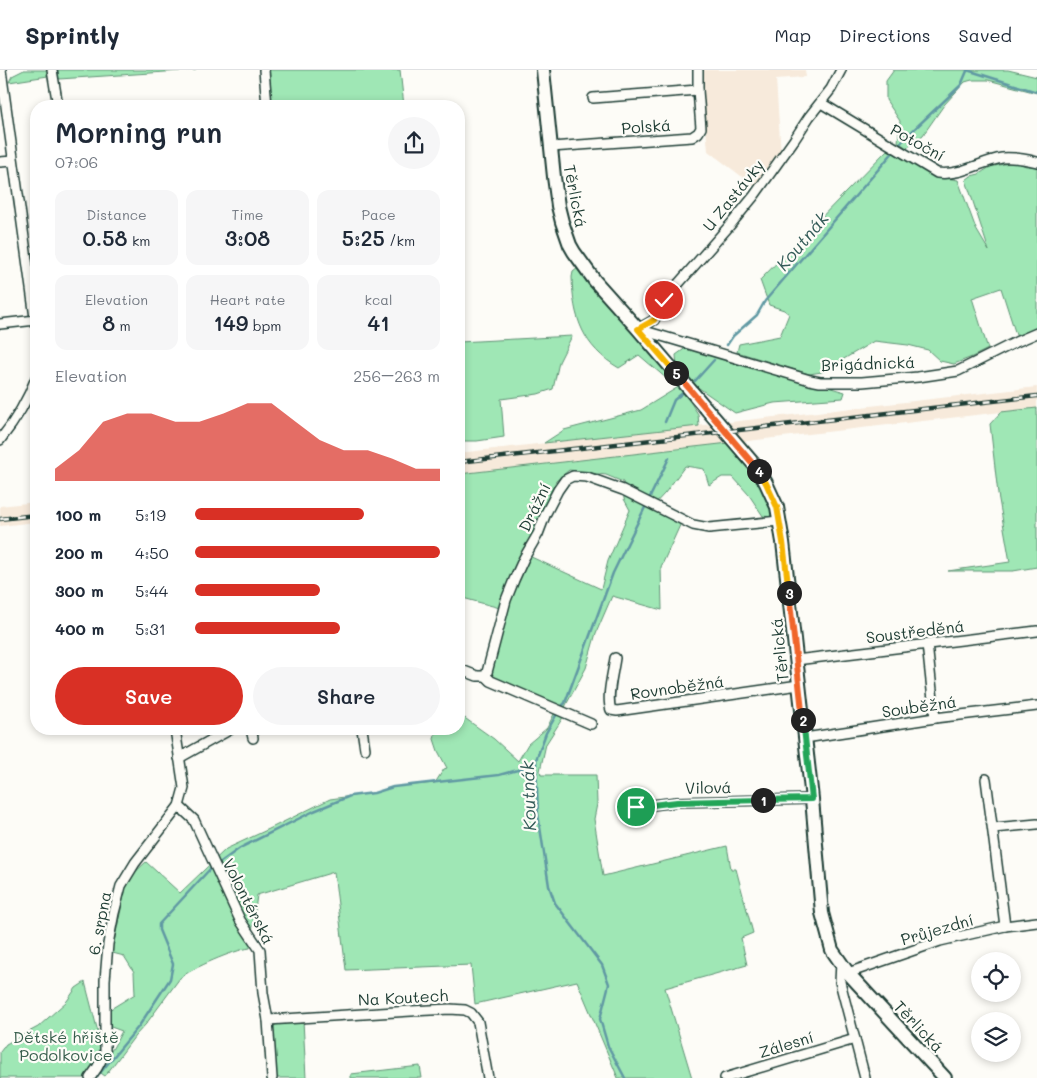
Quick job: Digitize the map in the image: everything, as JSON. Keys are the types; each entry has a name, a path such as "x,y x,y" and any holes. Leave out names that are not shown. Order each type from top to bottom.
{"main road":[{"name":"Těrlická","path":"543,70 558,206 570,245 595,281 758,469 777,507 783,542 812,799 822,913 832,950 848,973 945,1078"}],"street":[{"path":"1,70 30,278"},
{"path":"52,70 57,100"},
{"path":"264,70 266,100"},
{"name":"Polská","path":"551,148 692,137 701,128 698,70"},
{"name":"U Zastávky","path":"638,329 654,320 664,300 754,196 809,117 831,89 841,70"},
{"path":"594,98 698,90"},
{"name":"Potoční","path":"821,103 937,173 957,173 1001,158 1020,158 1037,162"},
{"path":"0,162 13,160"},
{"path":"0,324 30,321"},
{"name":"Brigádnická","path":"638,329 820,382 862,382 913,378 958,371 1037,333"},
{"path":"0,440 14,423 30,393"},
{"name":"Drážní","path":"486,676 506,600 514,580 538,534 554,497 565,480 573,476 587,477 623,490 693,525 709,528 779,521"},
{"name":"Soustředěná","path":"796,660 1037,631"},
{"path":"926,644 935,718"},
{"name":"Rovnoběžná","path":"615,658 610,690 610,706 611,710 617,711 799,685"},
{"path":"465,671 476,676 486,676 491,681 591,724"},
{"name":"Souběžná","path":"805,738 935,718 1037,706"},
{"name":"6. srpna","path":"90,1078 105,1052 105,980 108,944 121,886 135,864 179,806 184,788 176,735"},
{"path":"179,758 220,735"},
{"path":"363,735 365,749"},
{"path":"986,779 1005,926"},
{"name":"Vilová","path":"636,807 677,802 812,799"},
{"name":"Volontérská","path":"179,806 194,820 240,920 260,950 272,1078"},
{"path":"993,828 1037,824"},
{"name":"Průjezdní","path":"848,973 940,941 1005,926 1037,922"},
{"path":"841,962 840,982 866,1078"},
{"name":"Na Koutech","path":"268,1020 450,1009 465,1010 478,1022 488,1078"},
{"name":"Zálesní","path":"725,1078 855,1040"}],"shaded area":[{"path":"701,70 805,70 806,77 776,79 781,155 759,185 753,185 708,151"},
{"path":"1037,387 1037,408 465,473 465,452"},
{"path":"30,503 30,523 0,526 0,506"}],"green space":[{"path":"24,70 47,70 48,76 9,82 12,76"},
{"path":"58,70 196,70 59,79"},
{"path":"269,70 400,70 403,100 272,100"},
{"path":"894,70 1008,70 1037,77 1037,93 988,80 965,82 944,105 923,135 907,148 898,142 900,121 886,100 886,81"},
{"path":"889,148 930,175 958,180 976,229 989,251 966,180 990,167 1009,163 1037,167 1037,329 1017,338 1001,288 972,298 988,349 954,364 940,361 928,350 908,345 874,341 822,372 809,374 737,352 739,344 780,336 789,314 784,310 769,305 760,280"},
{"path":"578,268 677,382 674,385 639,355 619,368 597,351 582,330 575,306 572,277 573,272"},
{"path":"572,336 559,362 553,389 538,394 501,399 504,437 477,441 465,441 465,342"},
{"path":"687,347 845,392 843,398 774,403 735,413 686,379 677,369 676,355"},
{"path":"680,386 698,414 699,426 544,443 564,430 641,410"},
{"path":"1037,408 1037,567 1013,571 948,571 1010,562 998,494 990,424 1001,412"},
{"path":"729,443 753,469 772,507 771,517 763,516 749,495 733,477 722,477 709,485 704,469 685,466 651,508 681,523 661,567 662,610 612,596 596,633 586,668 566,705 562,719 546,744 540,771 541,775 596,775 597,804 594,819 603,876 727,846 731,869 736,869 753,933 741,938 747,965 665,988 692,1078 618,1078 577,981 475,1004 471,965 346,970 334,872 257,895 250,948 213,960 180,978 105,1076 98,1071 122,1031 111,1027 109,1010 135,994 134,972 124,956 105,951 114,942 126,886 134,873 146,862 180,893 226,849 330,799 374,793 393,787 435,783 444,769 447,768 438,751 434,739 435,735 465,735 465,718 494,739 518,761 528,744 547,728 558,706 495,680 490,667 508,604 529,556 601,589 608,561 630,510 624,499 623,482 606,475 569,470 556,481 537,523 533,523 536,525 535,530 500,608 465,599 465,473"},
{"name":"Dětské hřiště Podolkovice","path":"85,982 100,1047 96,1063 85,1078 0,1078 0,1052 6,1044 38,1027 67,1001 76,988"},
{"path":"303,1020 306,1078 275,1078 272,1028 279,1022"},
{"path":"420,1066 422,1078 351,1078 351,1074"}],"waterway":[{"path":"967,70 1037,92"},
{"name":"Koutnák","path":"899,145 961,85 967,71"},
{"name":"Koutnák","path":"727,345 733,336 757,315 765,301 895,150"},
{"name":"Koutnák","path":"695,381 714,360"},
{"name":"Koutnák","path":"665,422 674,400 685,391"},
{"name":"Koutnák","path":"561,707 565,703 613,573 669,458"},
{"name":"Koutnák","path":"558,712 546,733 536,760 538,814 549,886 555,903 602,965 609,984 600,1019 608,1046 625,1078"},
{"path":"218,864 240,848 314,811 350,796 374,793 393,787 499,775 536,765"},
{"path":"100,1073 139,1026 170,979 173,964 159,930 159,924 210,869"}],"railway":[{"path":"465,461 1037,396"},
{"path":"0,519 30,516"}],"route":[{"path":"636,807 677,802 812,799 783,542 777,507 758,469 638,329 654,320 664,300"}]}
